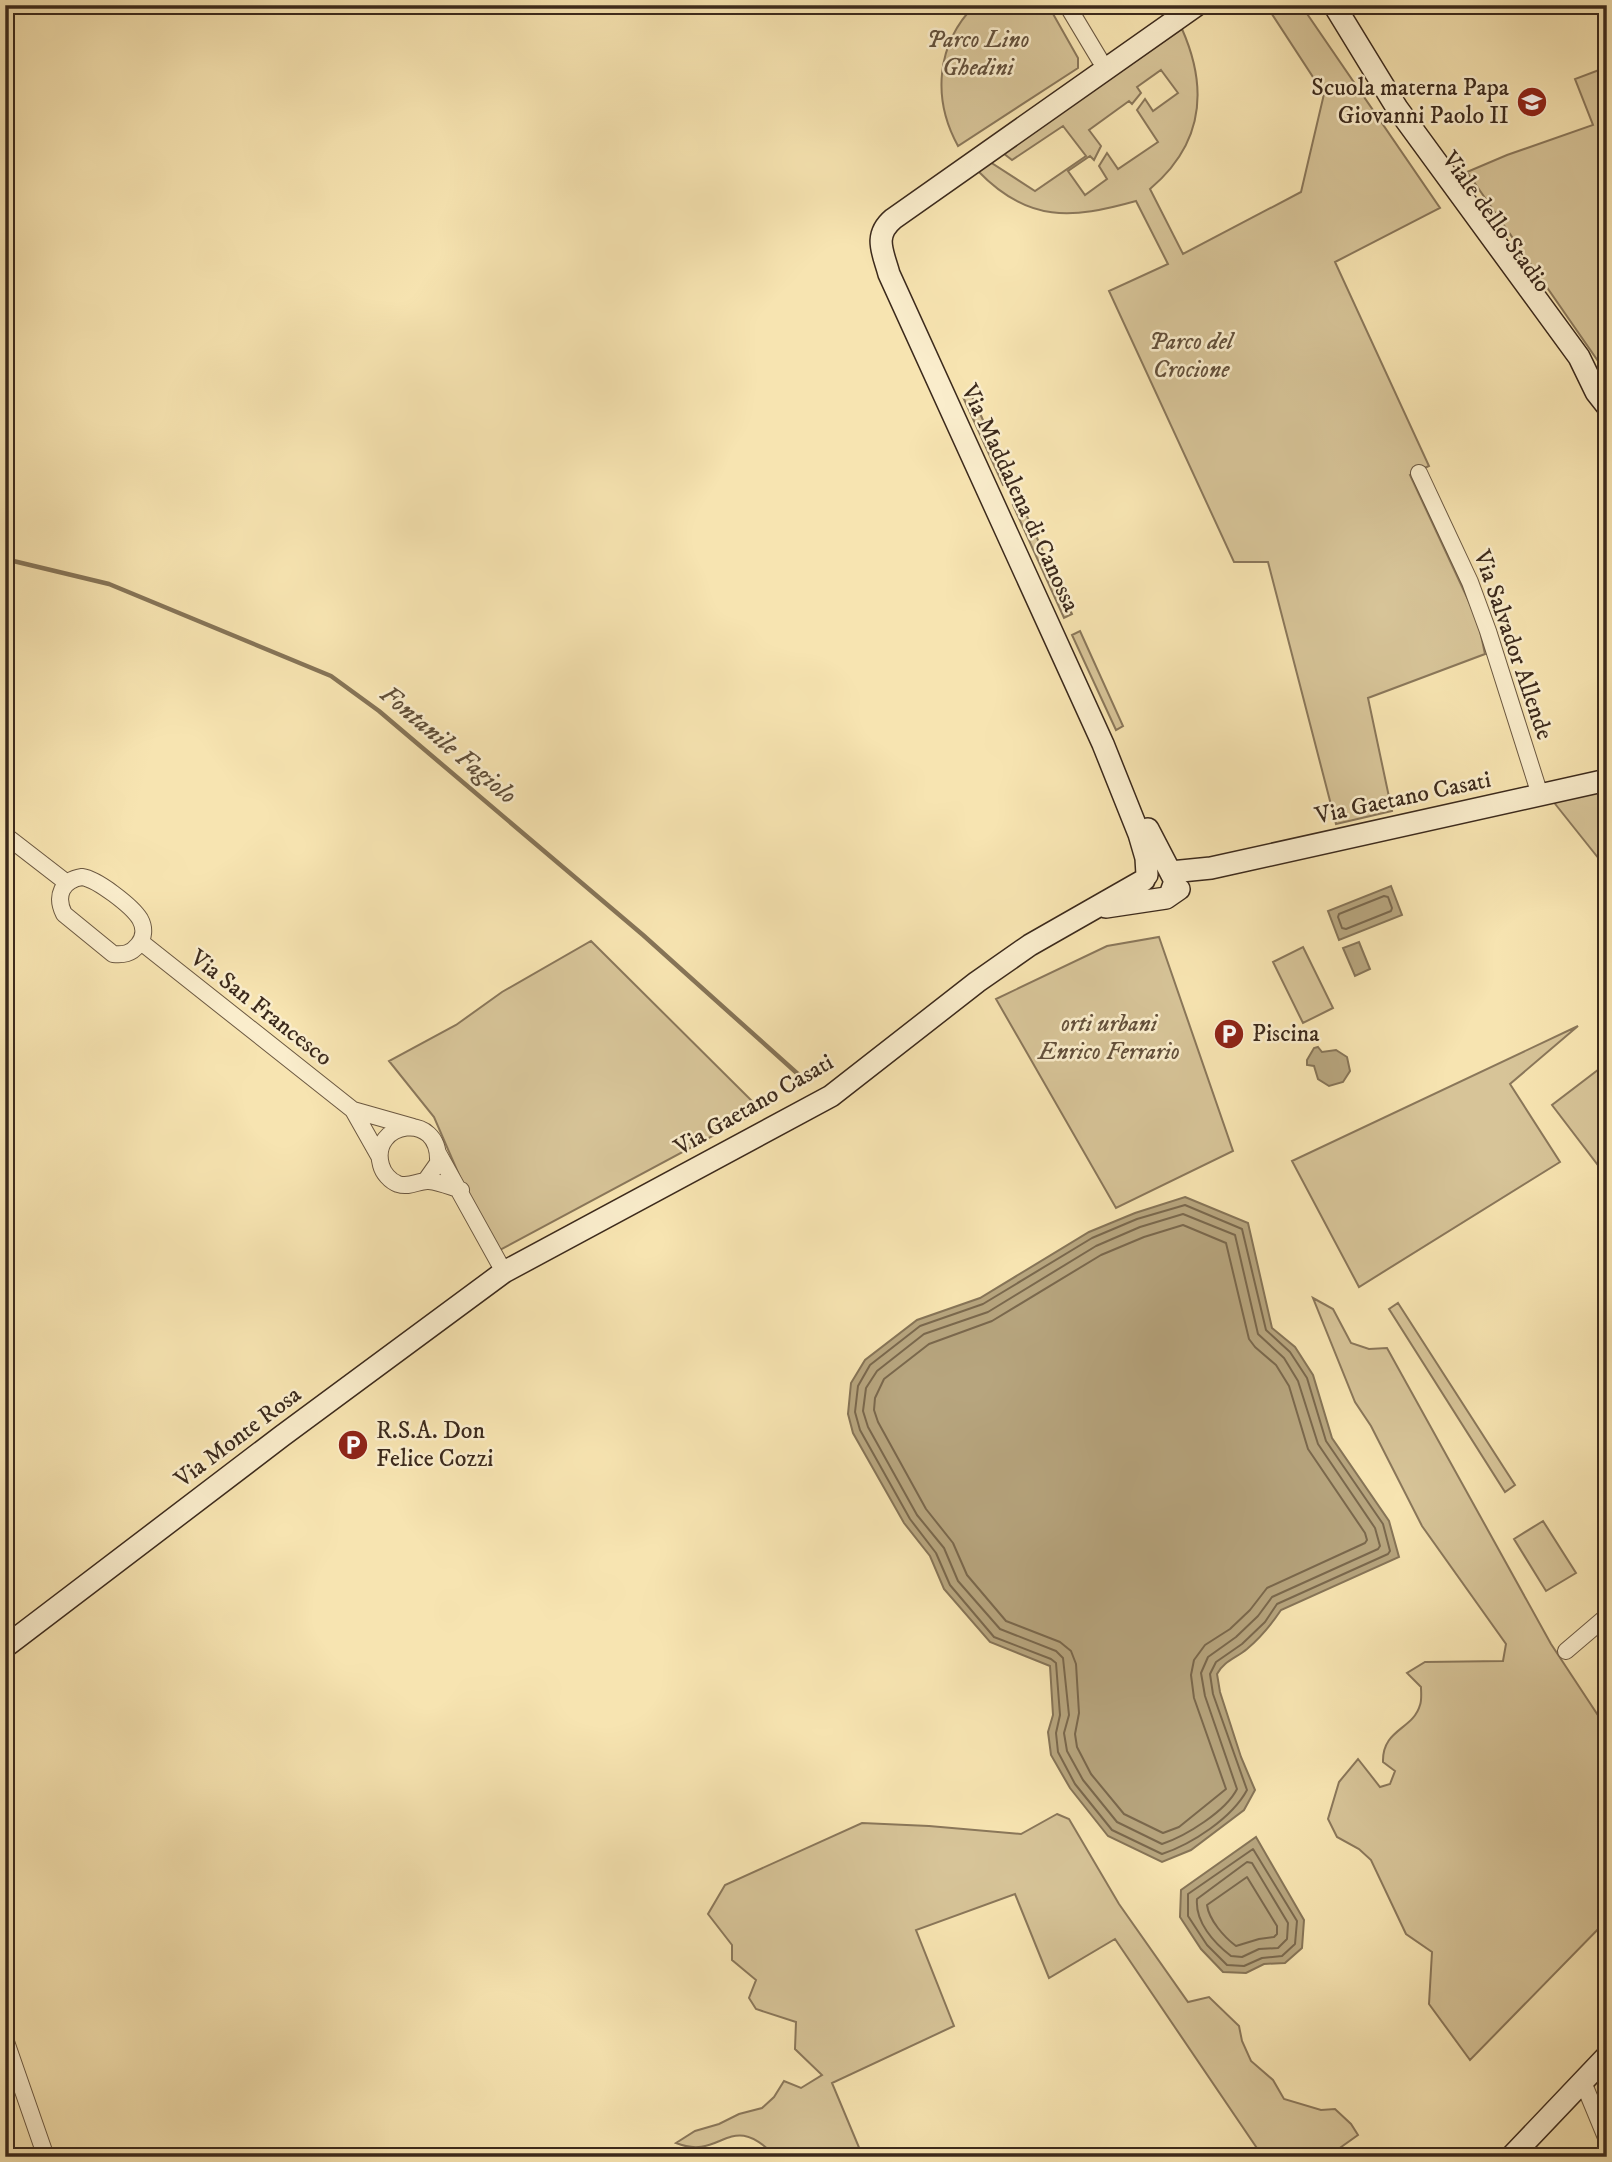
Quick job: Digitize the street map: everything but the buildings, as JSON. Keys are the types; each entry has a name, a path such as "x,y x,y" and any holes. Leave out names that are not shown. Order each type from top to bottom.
{"street":[{"path":"1067,5 1108,61"},
{"name":"Viale dello Stadio","path":"1319,5 1395,128 1569,367 1601,399"},
{"name":"Viale dello Stadio","path":"1334,5 1397,107 1579,357 1601,399"},
{"name":"Via Maddalena di Canossa","path":"1157,874 1146,858 1103,744 889,274 880,240 884,227 1066,97 1091,73 1179,11"},
{"name":"Via Maddalena di Canossa","path":"889,274 872,246 872,235 876,225 891,209 1033,106 1108,61 1136,48 1156,28 1179,11"},
{"path":"926,183 945,176 977,153 991,150 995,141 1028,118 1033,106"},
{"name":"Via Salvador Allende","path":"1419,473 1470,582 1489,631 1540,795"},
{"name":"Via Gaetano Casati","path":"504,1272 831,1096 977,982 1030,945 1157,874 1211,867 1607,780"},
{"path":"5,835 67,883"},
{"name":"Via Gaetano Casati","path":"1084,913 1163,897 1211,867"},
{"path":"1157,874 1145,890 1163,897"},
{"path":"82,877 96,881 141,920 141,942 129,953 113,954 70,919 60,905 62,889 67,883 82,877"},
{"name":"Via San Francesco","path":"141,942 353,1110 379,1156 384,1172 399,1184 409,1186 426,1180 461,1190"},
{"name":"Via San Francesco","path":"353,1110 424,1130 432,1137 438,1153 461,1190 504,1272"},
{"path":"379,1156 386,1137 403,1127 413,1127"},
{"path":"426,1180 438,1163 438,1153"},
{"name":"Via Monte Rosa","path":"5,1647 282,1436 504,1272"},
{"path":"1566,1651 1607,1616"},
{"path":"5,2039 46,2157"},
{"path":"1511,2157 1607,2056"},
{"path":"1583,2082 1607,2140"}],"green space":[{"name":"Parco Lino Ghedini","path":"975,5 1048,5 1078,58 1078,68 958,146 944,110 942,72 952,37"},
{"name":"Parco del Crocione","path":"1266,5 1301,5 1440,208 1335,262 1429,466 1410,475 1478,621 1485,654 1368,698 1392,811 1336,824 1268,562 1234,562 1109,291 1168,264 1136,201 1091,211 1052,212 1015,200 978,171 990,162 1035,191 1086,156 1063,126 1012,160 1003,153 1182,29 1196,74 1196,115 1181,154 1150,189 1183,254 1301,192 1324,94","holes":["1161,70 1178,93 1153,111 1145,99 1137,110 1158,142 1118,169 1107,153 1099,166 1107,179 1085,195 1068,171 1090,156 1094,160 1101,146 1089,130 1129,101 1132,104 1141,93 1137,87"]},
{"path":"1607,67 1607,374 1467,172 1593,125 1575,79"},
{"path":"971,394 1011,481 1003,485 963,397"},
{"path":"1020,501 1072,614 1064,618 1013,505"},
{"path":"1080,631 1123,726 1116,730 1072,635"},
{"path":"1607,788 1607,869 1552,800"},
{"name":"orti urbani Enrico Ferrario","path":"1159,937 1233,1151 1116,1208 996,999 1107,946"},
{"path":"591,941 761,1110 500,1250 463,1184 434,1117 389,1061 456,1025 502,992"},
{"path":"1303,947 1333,1008 1303,1023 1273,962"},
{"path":"1578,1026 1510,1084 1560,1162 1359,1287 1292,1161"},
{"path":"1607,1063 1607,1177 1552,1105"},
{"path":"1313,1298 1333,1309 1351,1343 1369,1349 1387,1348 1551,1644 1607,1729 1607,1920 1470,2060 1429,2004 1432,1952 1406,1934 1371,1860 1359,1849 1337,1837 1328,1819 1339,1782 1358,1759 1380,1787 1390,1784 1395,1771 1383,1762 1384,1751 1392,1736 1411,1720 1421,1701 1421,1687 1407,1673 1425,1662 1503,1661 1506,1644 1422,1526 1371,1426 1355,1402"},
{"path":"1398,1303 1515,1485 1505,1492 1389,1309"},
{"path":"1543,1521 1576,1573 1546,1591 1514,1539"},
{"path":"1057,1814 1069,1819 1119,1904 1188,2002 1209,1997 1239,2026 1251,2061 1273,2080 1284,2099 1321,2110 1335,2109 1358,2135 1327,2157 1263,2157 1115,1939 1049,1978 1015,1894 916,1930 954,2026 832,2083 863,2157 776,2157 747,2136 726,2138 705,2146 692,2147 676,2143 695,2131 762,2108 774,2097 784,2081 801,2088 822,2075 795,2049 796,2022 756,2009 749,1998 756,1980 732,1960 732,1945 708,1914 725,1885 862,1823 1021,1834"}],"water":[{"path":"1391,886 1402,915 1339,940 1328,911"},
{"path":"1359,942 1370,969 1355,976 1343,948"},
{"path":"1318,1047 1322,1052 1336,1050 1347,1057 1350,1071 1343,1082 1329,1086 1318,1079 1314,1066 1307,1065 1314,1048"},
{"path":"1185,1197 1248,1223 1272,1328 1295,1347 1313,1375 1332,1438 1389,1521 1399,1557 1281,1610 1257,1640 1220,1670 1217,1674 1220,1692 1255,1790 1244,1810 1191,1850 1162,1862 1108,1836 1070,1788 1051,1755 1048,1732 1053,1715 1050,1666 990,1642 944,1589 930,1556 904,1523 853,1433 848,1414 851,1383 865,1360 917,1320 980,1298 1089,1232"},
{"path":"1256,1837 1304,1920 1302,1948 1285,1963 1264,1964 1246,1973 1223,1972 1201,1949 1180,1917 1181,1890"}],"waterway":[{"name":"Fontanile Fagiolo","path":"5,559 109,584 331,676 379,711 643,935 799,1075"}],"place":[{"name":"Scuola materna Papa Giovanni Paolo II","path":"1532,102"},
{"name":"Piscina","path":"1229,1034"},
{"name":"R.S.A. Don Felice Cozzi","path":"353,1445"}]}
